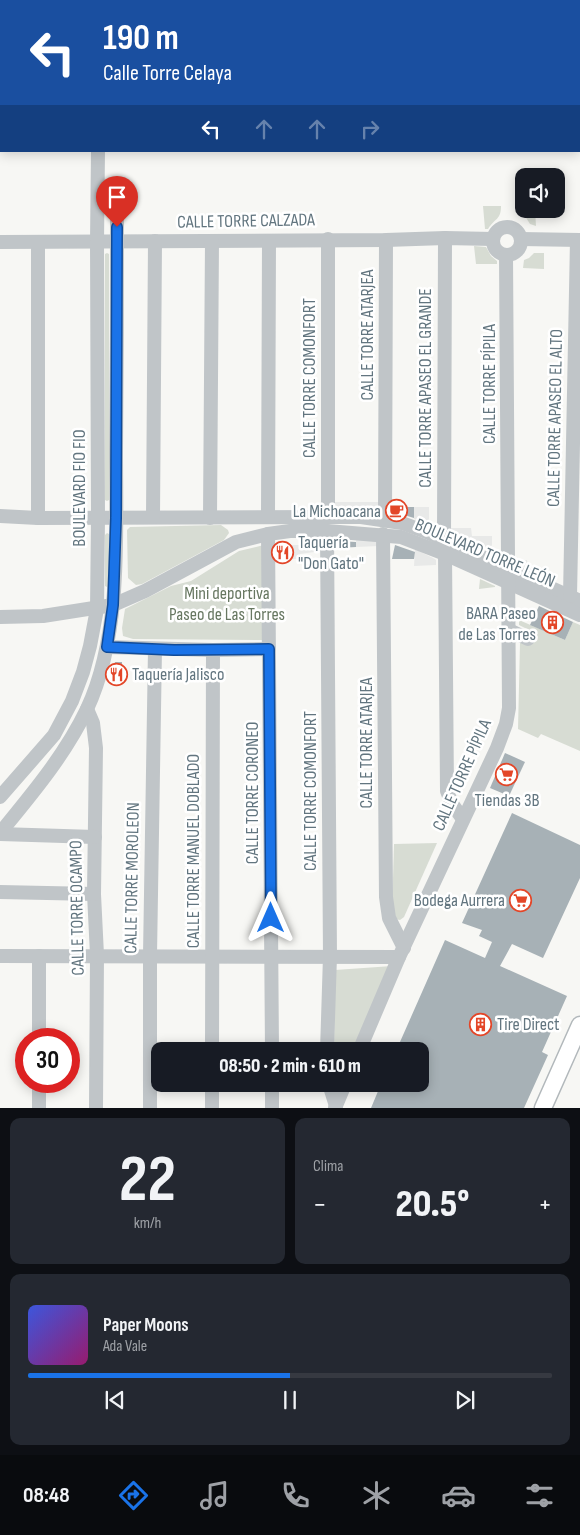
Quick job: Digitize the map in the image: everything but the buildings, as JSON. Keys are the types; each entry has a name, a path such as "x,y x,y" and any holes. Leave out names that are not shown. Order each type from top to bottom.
{"main road":[{"path":"543,1108 580,1024"}],"street":[{"name":"BOULEVARD FIO FIO","path":"0,797 54,735 72,701 88,655 97,609 98,152"},
{"name":"BOULEVARD FIO FIO","path":"0,834 49,773 87,709 99,678 107,647 113,605 116,518 117,213"},
{"path":"507,226 519,232 521,239 518,250 506,255 496,250 493,239 495,232 507,226"},
{"name":"CALLE TORRE APASEO EL GRANDE","path":"444,539 445,238"},
{"name":"CALLE TORRE COMONFORT","path":"328,239 328,517"},
{"name":"CALLE TORRE CALZADA","path":"0,242 493,239"},
{"path":"521,239 578,240"},
{"path":"268,517 269,240"},
{"name":"CALLE TORRE ATARJEA","path":"385,519 386,240"},
{"name":"CALLE TORRE APASEO EL ALTO","path":"575,598 578,240"},
{"path":"154,517 155,241"},
{"path":"210,518 212,241"},
{"path":"38,242 38,518"},
{"name":"CALLE TORRE PÍPILA","path":"363,1042 497,748 510,708 506,255"},
{"name":"BOULEVARD TORRE LEÓN","path":"0,516 38,518 328,517 385,519 402,523 444,539 580,615"},
{"path":"235,518 236,542"},
{"name":"BOULEVARD TORRE LEÓN","path":"0,617 43,616 113,605 145,591 236,542 290,531 383,534 401,537 575,598"},
{"name":"CALLE TORRE COMONFORT","path":"327,531 330,956 328,1042"},
{"name":"CALLE TORRE CORONEO","path":"268,534 272,1042"},
{"name":"CALLE TORRE ATARJEA","path":"383,534 386,897 389,918 402,953"},
{"path":"445,554 447,791 452,804 463,819"},
{"path":"509,630 528,639"},
{"path":"107,647 213,650 269,649"},
{"name":"CALLE TORRE MOROLEON","path":"150,1108 150,956 155,649"},
{"name":"CALLE TORRE MANUEL DOBLADO","path":"212,1042 213,650"},
{"name":"CALLE TORRE OCAMPO","path":"87,709 93,723 96,748 94,894 97,955 96,1108"},
{"path":"0,834 95,837"},
{"path":"0,892 94,894"},
{"path":"0,956 272,957 402,953"},
{"path":"39,1028 40,956"},
{"path":"212,1092 212,1108"},
{"path":"272,1092 272,1108"},
{"path":"331,1092 336,1107"},
{"path":"336,1107 342,1092"},
{"path":"39,1093 39,1108"}],"shaded area":[{"path":"335,502 379,502 379,507 376,511 334,510"},
{"path":"414,507 429,507 429,524 414,519"},
{"path":"451,528 471,528 472,536 492,536 492,545 486,550 456,539 452,535"},
{"path":"356,538 376,540 379,546 356,547"},
{"path":"286,545 314,545 314,552 300,554 300,559 286,559"},
{"path":"415,549 436,560 436,565 414,566"},
{"path":"519,560 527,560 528,567 537,567 537,574 523,568"}],"green space":[{"path":"483,206 501,206 499,217 488,229 485,229"},
{"path":"526,218 536,218 536,226 530,224"},
{"path":"474,246 486,247 491,256 497,261 497,264 476,264"},
{"path":"534,253 544,253 544,269 523,268 524,260"},
{"path":"105,254 109,254 109,500 107,501 105,500"},
{"path":"221,525 229,533 224,540 142,584 136,585 128,578 127,530 130,527"},
{"path":"109,534 109,586 107,587 105,586 105,535"},
{"name":"Mini deportiva Paseo de Las Torres","path":"264,545 263,640 133,639 123,636 122,628 125,609 171,586 191,581 239,551"},
{"path":"480,579 495,586 495,587 479,589"},
{"path":"519,620 565,640 573,622 580,625 580,751 541,734 538,738 518,729 520,643 532,643 535,637 533,632 519,625"},
{"path":"437,843 404,917 400,920 395,919 392,914 394,844"},
{"path":"392,966 359,1042 334,1042 335,970"}],"place":[{"name":"La Michoacana","path":"397,511"},
{"name":"Taquería \"Don Gato\"","path":"282,552"},
{"name":"BARA Paseo de Las Torres","path":"552,623"},
{"name":"Taquería Jalisco","path":"116,674"},
{"name":"Tiendas 3B","path":"507,775"},
{"name":"Bodega Aurrera","path":"521,900"},
{"name":"Tire Direct","path":"481,1024"}],"route":[{"path":"117,227 116,518 113,605 107,647 174,650 269,649 271,918"}]}
